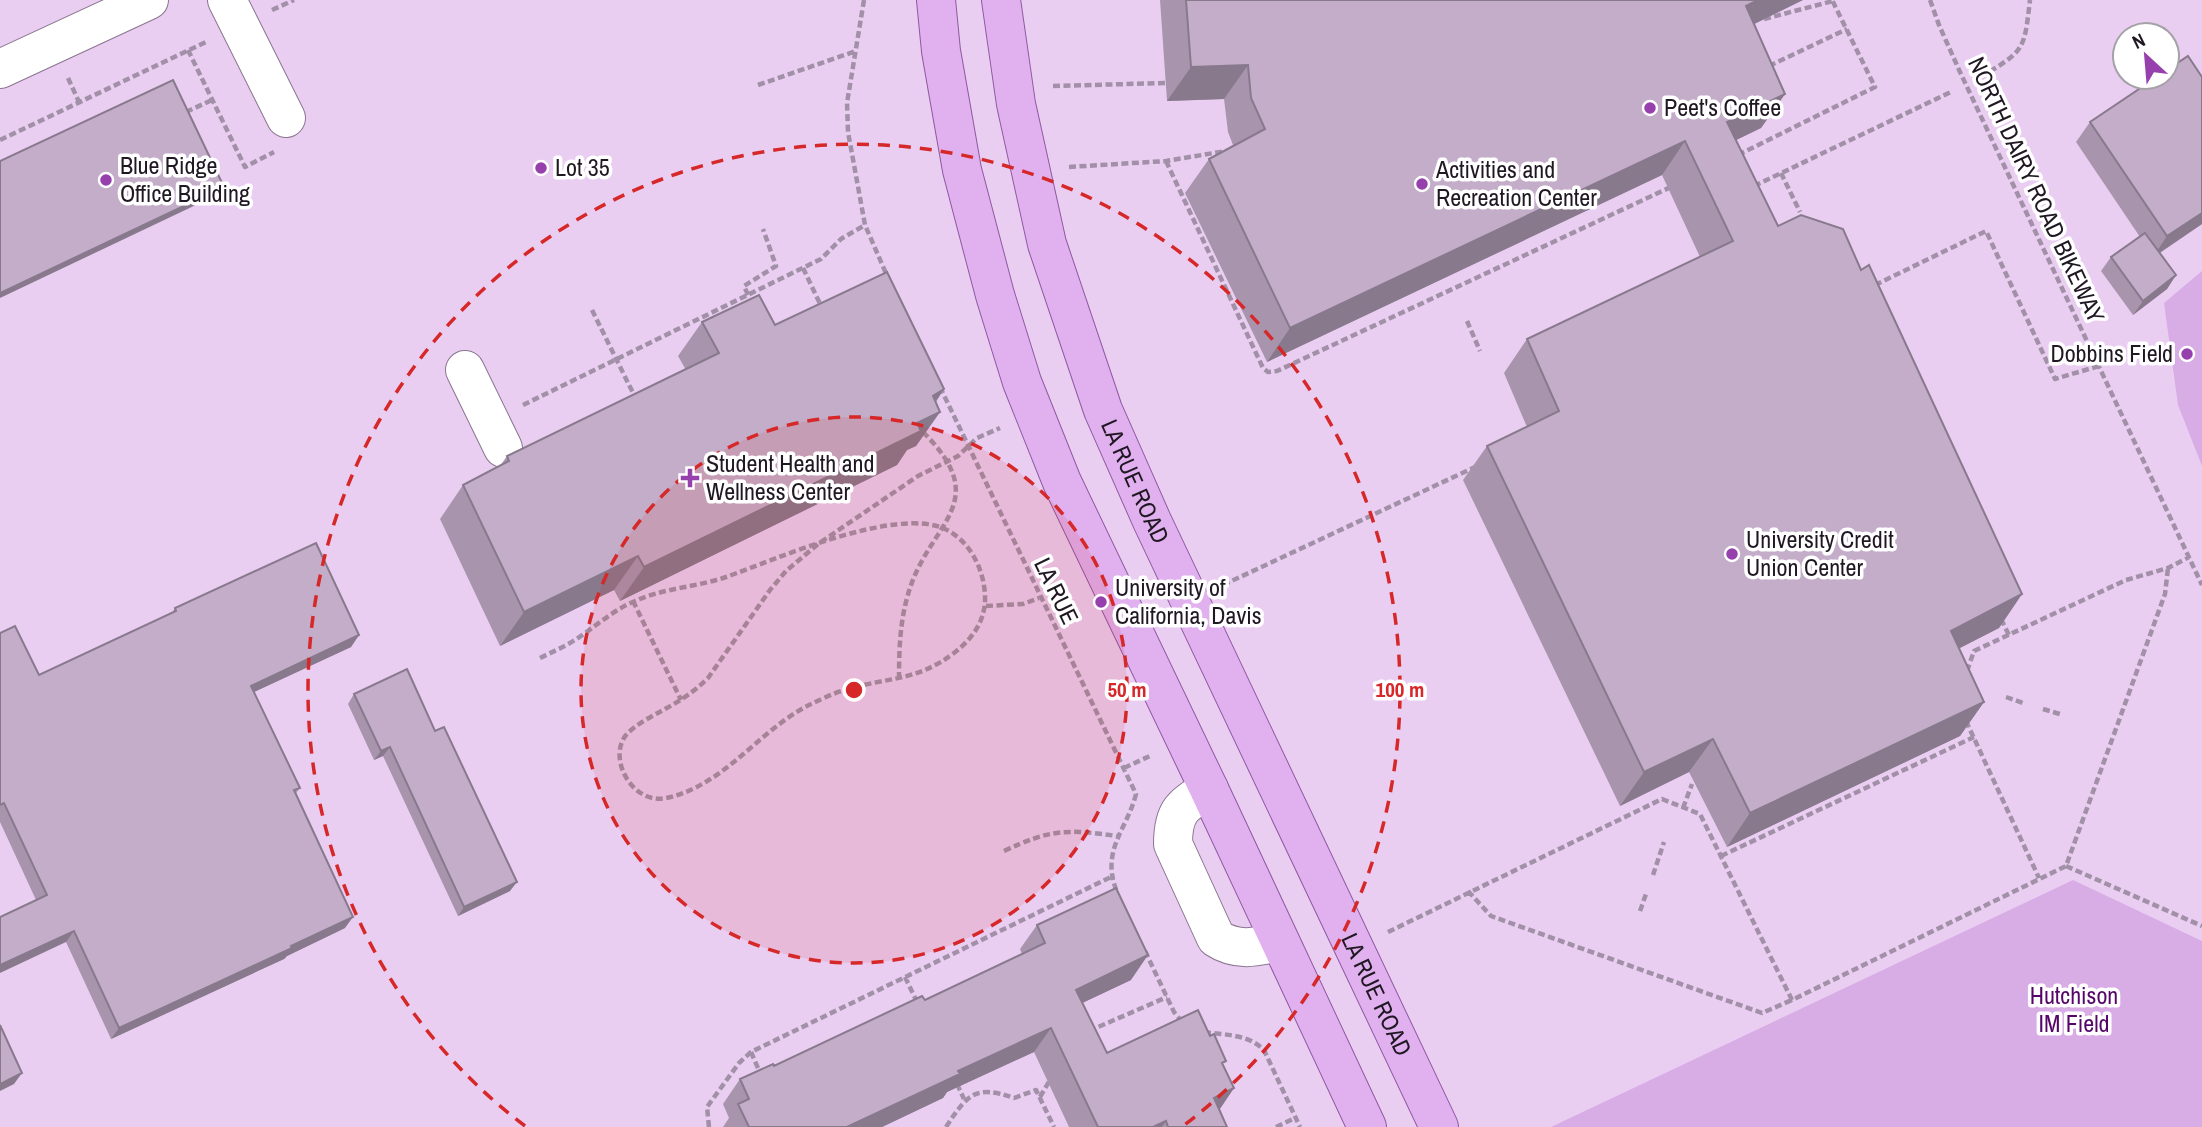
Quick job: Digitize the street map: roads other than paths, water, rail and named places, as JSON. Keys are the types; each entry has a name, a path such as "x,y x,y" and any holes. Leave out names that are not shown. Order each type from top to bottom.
{"main road":[{"path":"936,0 941,51 962,170 995,295 1022,382 1062,482 1367,1127"},
{"name":"LA RUE ROAD","path":"1001,0 1016,104 1047,244 1103,410 1152,521 1440,1127"}],"street":[{"path":"0,69 149,0"},
{"path":"234,13 281,135"},
{"path":"465,370 496,435"},
{"path":"1209,789 1182,806 1173,830 1173,844 1216,938 1228,946 1251,948 1280,942"}],"place":[{"name":"Peet's Coffee","path":"1650,108"},
{"name":"Lot 35","path":"541,168"},
{"name":"Blue Ridge Office Building","path":"106,180"},
{"name":"Activities and Recreation Center","path":"1422,184"},
{"name":"Dobbins Field","path":"2187,354"},
{"name":"Student Health and Wellness Center","path":"690,478"},
{"name":"University Credit Union Center","path":"1732,554"},
{"name":"University of California, Davis","path":"1101,602"}],"park label":[{"name":"Hutchison IM Field","path":"2074,1010"}]}
